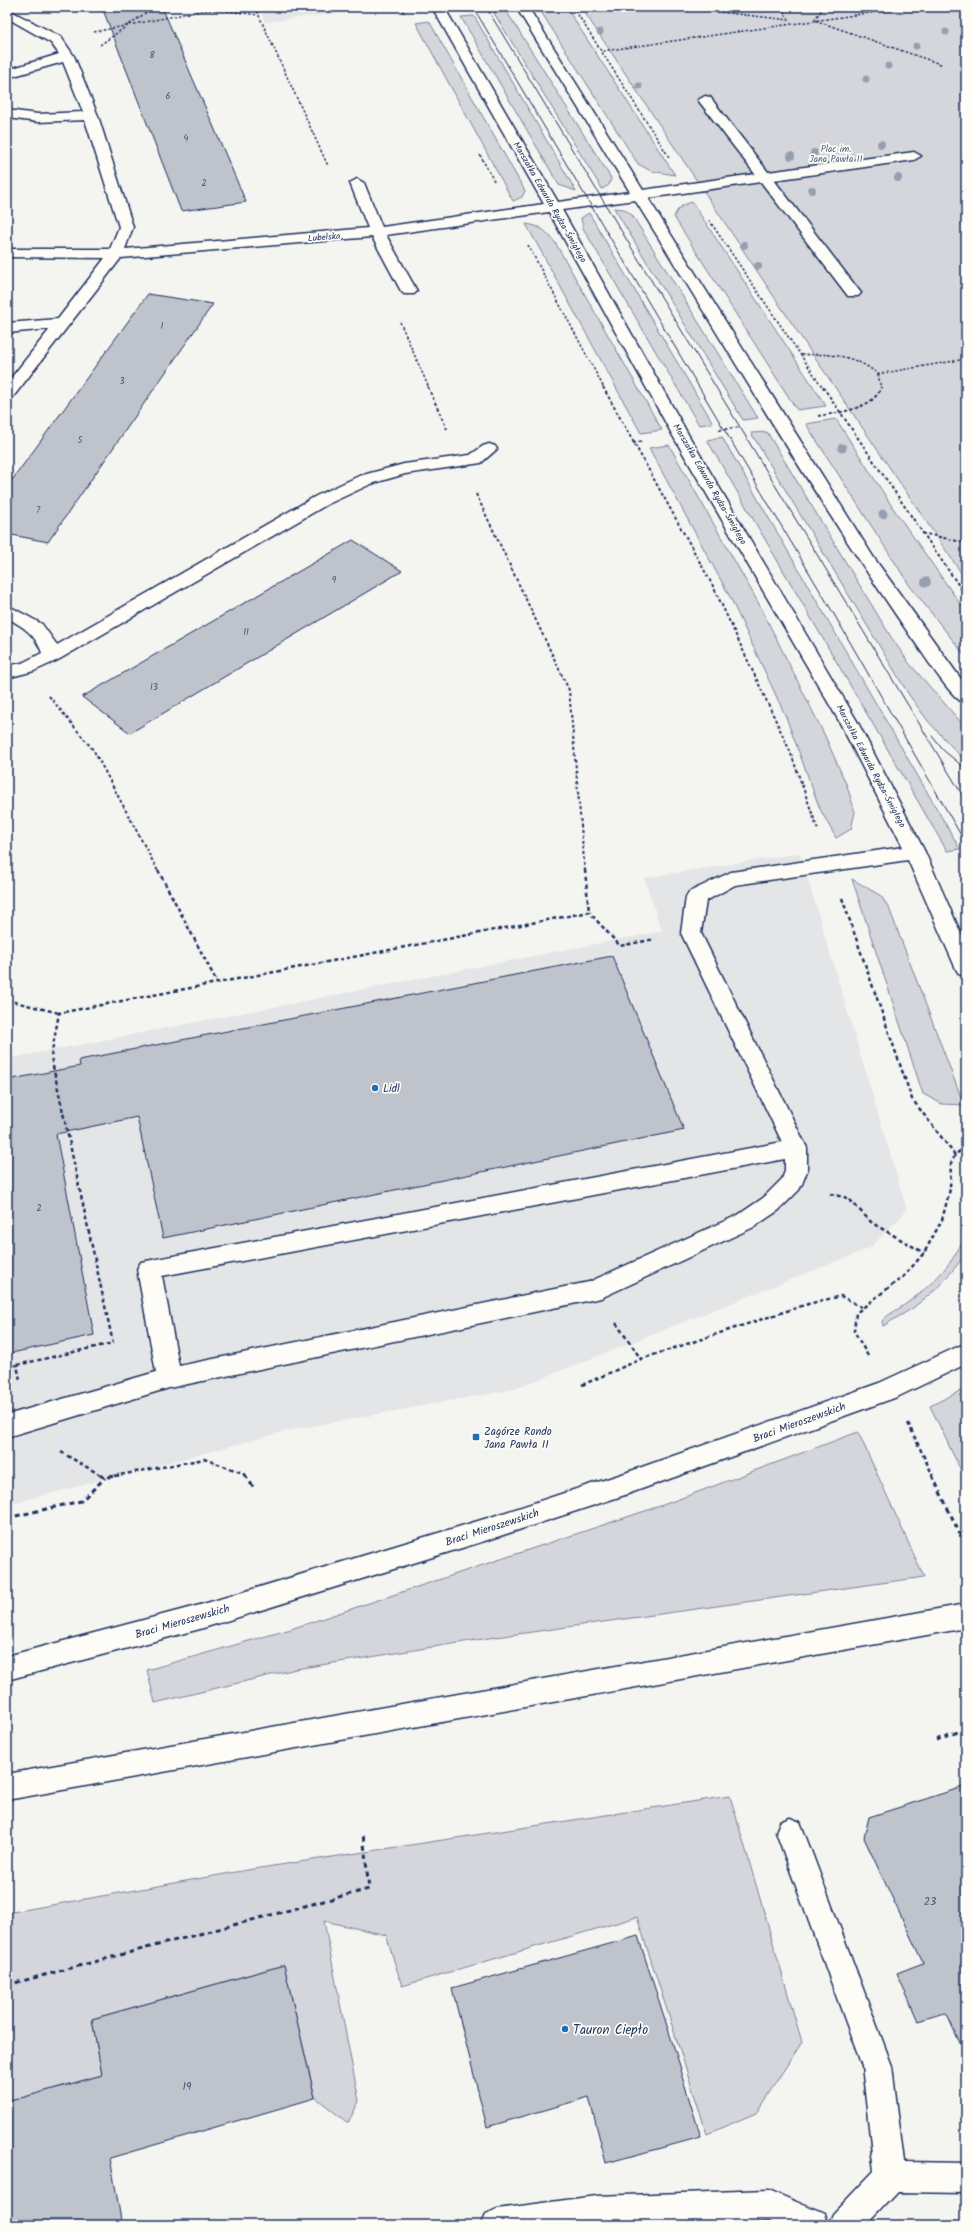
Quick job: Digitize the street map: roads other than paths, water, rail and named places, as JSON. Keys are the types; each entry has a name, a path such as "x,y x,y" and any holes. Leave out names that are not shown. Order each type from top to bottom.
{"street":[{"name":"Marszałka Edwarda Rydza-Śmigłego","path":"438,7 554,208 681,436 848,721 915,852 966,969"},
{"path":"522,7 866,559 946,673 966,698"},
{"path":"7,13 56,40 69,61 90,116 126,227 116,254 8,392"},
{"path":"7,74 69,61"},
{"path":"705,100 766,177 853,293"},
{"path":"7,114 38,118 90,116"},
{"name":"Lubelska","path":"7,253 116,254 377,232 914,156"},
{"path":"357,183 377,232 409,291"},
{"path":"7,328 62,323"},
{"path":"7,672 28,667 52,656 329,497 365,480 404,469 475,459 489,449"},
{"path":"7,611 36,627 48,641 52,656"},
{"path":"7,1426 169,1378 593,1290 746,1221 771,1204 791,1184 796,1171 796,1148 691,933 696,897 731,879 830,863 915,852"},
{"path":"169,1378 149,1269 796,1148"},
{"name":"Braci Mieroszewskich","path":"7,1668 200,1617 499,1526 624,1484 888,1390 966,1353"},
{"path":"7,1787 966,1616"},
{"path":"790,1832 877,2066 890,2177"},
{"path":"844,2225 890,2177 966,2178"},
{"path":"503,2225 596,2212 769,2204 813,2225"}],"tram line":[{"path":"473,7 835,616 966,844"},
{"path":"486,7 966,801"},
{"path":"932,736 943,750 966,769"}],"place":[{"name":"Lidl","path":"375,1088"},
{"name":"Zagórze Rondo Jana Pawła II","path":"476,1437"},
{"name":"Tauron Ciepło","path":"565,2029"}],"park label":[{"name":"Plac im. Jana Pawła II","path":"836,154"}]}
